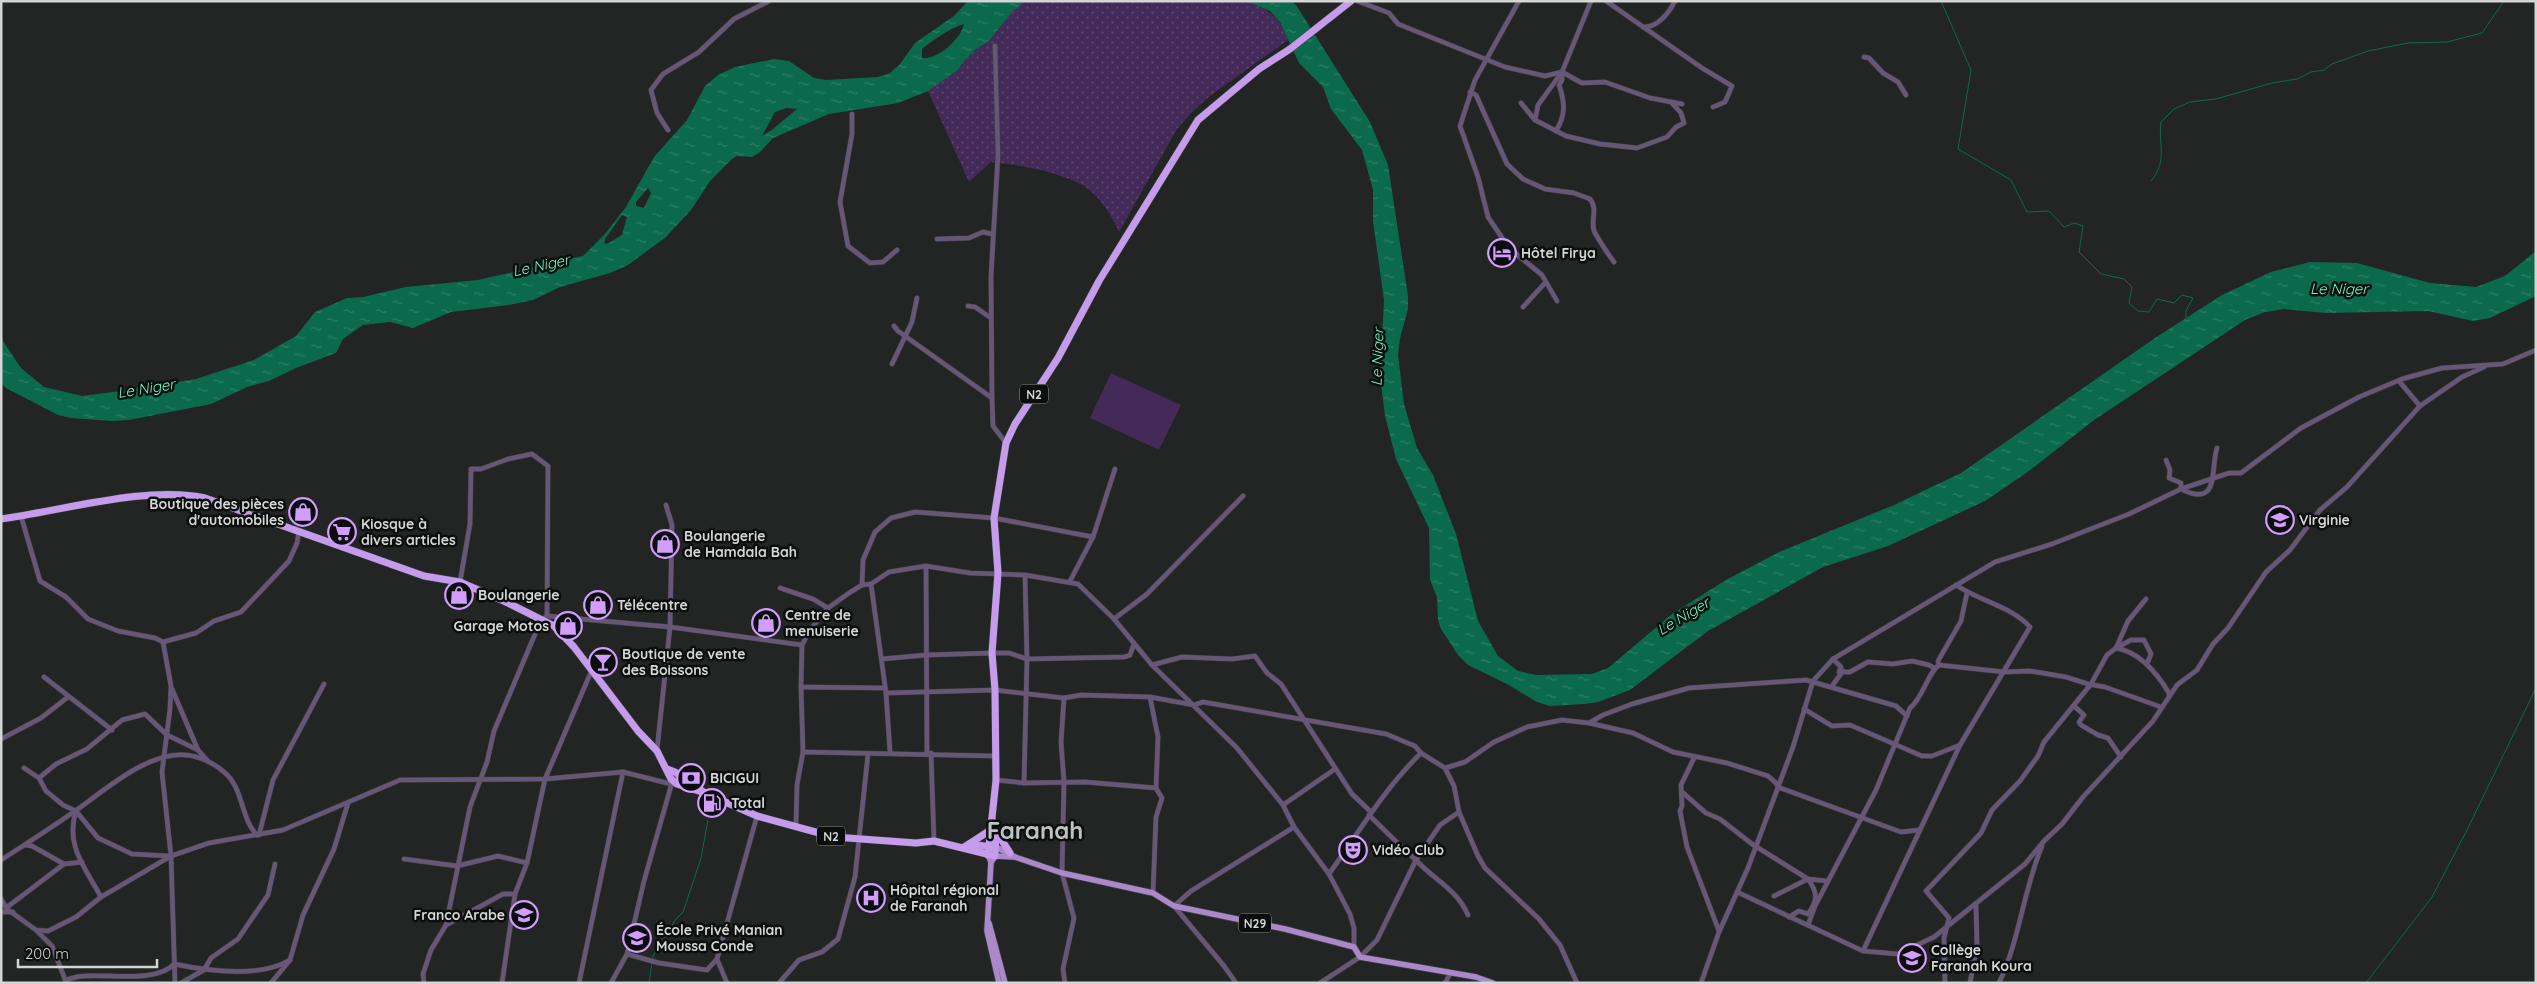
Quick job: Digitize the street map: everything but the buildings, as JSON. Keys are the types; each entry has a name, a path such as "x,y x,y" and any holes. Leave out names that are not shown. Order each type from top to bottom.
{"highway":[{"name":"N2","path":"992,858 996,847 992,819 996,780 995,690 992,653 998,573 994,518 1006,443 1015,424 1058,358 1104,273 1193,127 1213,106 1259,69 1290,49 1352,1"},
{"path":"1,519 143,496 179,493 205,498 424,576 460,582 544,618 554,626 657,751 672,778"},
{"name":"N2","path":"672,778 684,786 705,793 757,816 834,837 916,843 934,841 966,846 996,847"},
{"name":"N2","path":"992,858 988,846 993,831"},
{"path":"966,846 993,831 1013,855"},
{"name":"N2","path":"966,846 992,858"}],"main road":[{"name":"N2","path":"996,847 1013,855"},
{"name":"N29","path":"1013,855 1062,873 1153,893 1174,906 1285,929 1354,947"},
{"name":"N2","path":"992,858 1013,855"},
{"path":"992,858 988,922 990,949 999,983"},
{"path":"988,922 1005,983"},
{"path":"1354,947 1360,957 1476,977 1493,983"}],"street":[{"path":"668,130 654,105 651,90 656,82 663,74 699,52 734,19 769,1"},
{"path":"1357,1 1389,13 1398,24 1505,67 1545,76 1562,72 1582,82 1605,82 1650,98 1682,104"},
{"path":"1519,1 1485,59 1470,92 1460,126 1478,177 1488,217 1509,248 1542,275 1557,301"},
{"path":"1535,120 1538,105 1562,72 1591,1"},
{"path":"1606,1 1702,68 1732,86 1725,102 1713,107"},
{"path":"1642,27 1651,27 1659,21 1675,1"},
{"path":"995,46 998,155 992,234 992,398 993,426 1006,443"},
{"path":"1864,57 1869,58 1883,73 1898,82 1906,95"},
{"path":"1556,131 1562,120 1564,109 1559,85 1562,80 1562,72"},
{"path":"1470,92 1476,95 1507,164 1523,179 1545,189 1574,193 1590,199 1595,211 1595,233 1605,247 1607,255 1614,262"},
{"path":"1522,103 1535,120 1566,136 1600,144 1637,148 1667,137 1676,127 1684,124 1681,113 1671,102"},
{"path":"852,114 852,134 840,202 848,246 870,263 883,262 897,250"},
{"path":"937,239 969,238 983,232 992,234"},
{"path":"1523,307 1545,283"},
{"path":"892,364 916,312 916,298"},
{"path":"968,306 975,307 991,318"},
{"path":"894,326 992,398"},
{"path":"1700,983 1778,787 1813,681 1833,659 1995,562 2052,544 2128,514 2181,489 2229,473 2241,472 2301,428 2338,406 2399,381 2442,368 2503,364 2536,350"},
{"path":"1737,892 1863,951 1898,954 1934,937 2026,864 2044,841 2062,824 2083,797 2153,721 2168,697 2183,679 2197,670 2213,644 2228,628 2266,572 2290,550 2320,510 2346,487 2420,406 2472,371 2493,364"},
{"path":"2399,381 2420,406"},
{"path":"2181,489 2193,495 2199,495 2208,488 2214,479 2217,448"},
{"path":"424,983 423,974 431,950 446,925 470,807 494,731 544,618 548,466 532,454 508,459 481,469 471,469 470,524 460,582"},
{"path":"2166,460 2170,470 2168,478 2181,483 2181,489"},
{"path":"1070,581 1093,537 1115,469"},
{"path":"1114,618 1146,594 1243,496"},
{"path":"657,751 670,628 672,525 666,505"},
{"path":"862,586 863,560 868,544 875,532 891,518 914,512 994,518 1093,537"},
{"path":"21,516 40,581 66,597 88,619 118,631 155,638 164,642 196,633 214,621 241,612 289,561 297,543 299,530"},
{"path":"926,566 925,692 934,841"},
{"path":"796,826 797,785 804,752 801,687 802,645 810,630 828,608 862,586 871,584 889,572 926,566 970,573 998,573 1070,581 1078,584 1114,618 1152,665 1237,748 1283,805 1294,827 1329,874 1350,914 1354,928 1354,947"},
{"path":"1024,783 1027,659 1025,576"},
{"path":"871,584 886,690 890,752"},
{"path":"1863,951 1960,745 2030,627 2006,610 1956,585"},
{"path":"780,588 813,599 828,608"},
{"path":"1939,664 1939,658 1961,621 1967,592"},
{"path":"2116,648 2128,621 2146,599"},
{"path":"544,618 670,628 802,645"},
{"path":"1945,983 1946,927 1949,918 1932,901 1926,891 1980,833 1992,810 2014,789 2038,756 2044,742 2074,706 2081,693 2091,684 2107,654 2131,640 2144,640 2151,654 2146,664"},
{"path":"164,642 171,686 198,750 208,761 226,773 238,791 250,828 258,835"},
{"path":"882,659 926,655 992,653 1009,653 1027,659 1124,657 1130,655 1134,644"},
{"path":"2116,648 2122,649 2146,664 2159,676 2170,692 2168,697"},
{"path":"1152,665 1182,657 1232,659 1256,656 1266,673 1281,684 1301,719 1352,794 1416,860 1450,888 1464,905 1468,915"},
{"path":"1833,659 1841,667 1839,672 1850,672 1868,662 1893,664 1912,661 1929,664 1934,668"},
{"path":"1808,925 1827,881 1876,790 1910,708 1918,702 1934,668 1939,664 2004,672 2030,671 2066,677 2105,687 2161,707"},
{"path":"1832,686 1842,671"},
{"path":"502,983 515,894 527,862 544,779 591,672"},
{"path":"44,677 112,730"},
{"path":"1590,723 1603,715 1632,704 1689,688 1721,684 1813,681 1896,706 1906,716"},
{"path":"258,835 273,780 324,684"},
{"path":"171,686 162,759 164,802 171,856 176,983"},
{"path":"801,687 925,692 995,690 1064,698 1081,696 1150,697 1194,705 1203,702 1386,734 1415,746 1421,753 1445,768 1454,786 1459,812 1478,856 1486,868 1544,926 1560,945 1577,983"},
{"path":"1,740 41,718 68,697"},
{"path":"1150,697 1158,737 1156,788 1162,798 1156,816 1153,893"},
{"path":"1064,698 1061,742 1064,782 1062,873 1074,918 1063,969 1065,983"},
{"path":"2074,706 2084,715 2079,722 2081,725 2098,735 2108,738 2121,757"},
{"path":"1804,709 1832,726 1850,726 1894,746 1922,756 1932,756 1960,745"},
{"path":"39,778 56,764 87,749 122,720 145,714 166,735 198,750"},
{"path":"1445,768 1465,762 1494,742 1527,726 1562,720 1590,723 1633,733 1661,747 1694,758 1727,763 1768,776 1778,787 1860,819 1901,832 1919,830"},
{"path":"804,752 868,754 890,752 995,756"},
{"path":"1329,874 1370,814 1403,771 1421,753"},
{"path":"778,983 799,960 822,952 838,939 855,877 861,839 868,754"},
{"path":"1,860 76,811 132,771 162,759 185,755 208,761"},
{"path":"1694,758 1682,785 1680,811 1687,848 1719,932"},
{"path":"24,768 39,778 46,790 63,805 76,811 98,838 132,854 171,856"},
{"path":"1283,805 1335,769"},
{"path":"579,983 624,772"},
{"path":"36,930 48,931 58,928 101,897 171,856 209,843 283,830 400,780 544,779 624,772 672,778 644,881 627,954 611,983"},
{"path":"996,780 1024,783 1064,782 1156,788"},
{"path":"1682,792 1706,813 1720,819 1749,843 1756,845 1808,879 1816,893 1815,906 1808,914 1799,911 1789,917"},
{"path":"271,983 290,960 303,915 334,849 348,803"},
{"path":"76,811 71,826 73,844 101,897"},
{"path":"1320,983 1360,957 1383,933 1416,860 1440,825 1459,812"},
{"path":"627,954 646,961 708,970 717,959 757,816"},
{"path":"1236,983 1219,958 1174,906 1191,891 1294,827"},
{"path":"1999,983 2013,951 2029,876 2044,841"},
{"path":"25,845 32,846 64,864"},
{"path":"404,859 457,866 498,856 527,862"},
{"path":"7,909 64,864 82,862"},
{"path":"181,983 204,970 211,958 238,939 263,905 268,895 275,864"},
{"path":"1774,896 1808,879 1827,881"},
{"path":"446,925 503,894 515,894"},
{"path":"1,899 7,909"},
{"path":"1,904 36,930 52,946 66,981 87,975 139,976 169,970 174,964"},
{"path":"1970,983 1977,944 1976,905"},
{"path":"1,912 14,912"},
{"path":"717,959 727,983"},
{"path":"174,964 204,970 267,968 279,966 290,960"},
{"path":"1445,983 1450,974"}],"shaded area":[{"path":"1025,1 1246,1 1261,7 1273,15 1281,25 1288,40 1210,96 1191,113 1177,129 1119,232 1109,213 1090,190 1063,176 1027,167 991,162 969,182 928,91 958,70 976,49 988,42 1012,12"},
{"path":"1111,373 1181,405 1159,450 1090,418"}],"water":[{"name":"Le Niger","path":"968,1 1025,1 1012,12 988,42 976,49 958,70 928,91 898,103 829,114 773,138 759,153 752,157 737,156 732,159 710,181 691,210 666,237 628,265 610,273 560,287 533,300 451,312 413,328 390,322 363,325 343,339 336,353 296,368 269,381 247,387 211,404 129,420 112,421 71,418 58,415 6,388 1,383 1,338 21,368 44,387 82,396 128,390 196,379 254,360 296,336 315,312 347,298 363,297 406,287 478,280 583,256 605,234 626,207 654,157 687,120 705,86 718,75 735,67 774,59 789,61 814,78 826,80 878,77 890,73 900,64 915,43 954,16","holes":["964,24 954,42 942,52 935,56 922,58 922,49","786,108 797,109 762,136 775,112","648,188 651,193 644,208 636,206 636,202","622,215 627,217 622,235 607,244 604,243"]},
{"name":"Le Niger","path":"1246,1 1291,1 1296,5 1370,122 1388,165 1408,296 1408,309 1400,338 1398,355 1404,404 1417,448 1433,475 1456,534 1478,621 1498,656 1518,671 1536,675 1592,674 1608,668 1672,614 1726,580 1777,553 1894,505 1961,473 2155,338 2222,295 2271,272 2310,262 2357,263 2430,283 2476,287 2505,276 2536,251 2536,296 2490,318 2473,321 2428,311 2326,313 2284,309 2265,312 2245,320 2094,420 2029,471 1985,501 1888,546 1823,567 1708,631 1630,690 1598,702 1550,706 1537,702 1507,684 1468,665 1458,655 1441,629 1438,620 1437,597 1430,580 1429,528 1396,459 1385,416 1380,376 1384,300 1373,221 1373,190 1362,150 1331,109 1323,87 1299,63 1280,22 1270,11"}],"waterway":[{"path":"1941,1 1971,70 1958,149 2011,180 2027,212 2049,211 2064,227 2074,223 2083,226 2079,252 2101,274 2124,279 2132,287 2129,303 2138,311 2149,312 2157,299 2174,303 2182,295 2193,298 2186,311 2186,318"},
{"path":"2151,181 2156,174 2161,160 2161,122 2174,109 2190,102 2216,99 2272,83 2297,79 2311,72 2324,70 2332,64 2368,51 2408,43 2447,42 2482,33 2504,1"},
{"path":"2366,983 2432,897 2536,688"},
{"path":"649,983 653,956 676,919 683,912 701,858 708,820"}],"place":[{"name":"Hôtel Firya","path":"1502,253"},
{"name":"Boutique des pièces d'automobiles","path":"303,512"},
{"name":"Virginie","path":"2280,520"},
{"name":"Kiosque à divers articles","path":"342,532"},
{"name":"Boulangerie de Hamdala Bah","path":"665,544"},
{"name":"Boulangerie","path":"459,595"},
{"name":"Télécentre","path":"598,605"},
{"name":"Centre de menuiserie","path":"766,623"},
{"name":"Garage Motos","path":"568,626"},
{"name":"Boutique de vente des Boissons","path":"603,662"},
{"name":"BICIGUI","path":"691,778"},
{"name":"Total","path":"712,803"},
{"name":"Vidéo Club","path":"1353,850"},
{"name":"Hôpital régional de Faranah","path":"871,898"},
{"name":"Franco Arabe","path":"524,915"},
{"name":"École Privé Manian Moussa Conde","path":"637,938"},
{"name":"Collège Faranah Koura","path":"1912,958"}],"district":[{"name":"Faranah","path":"1035,830"}]}
